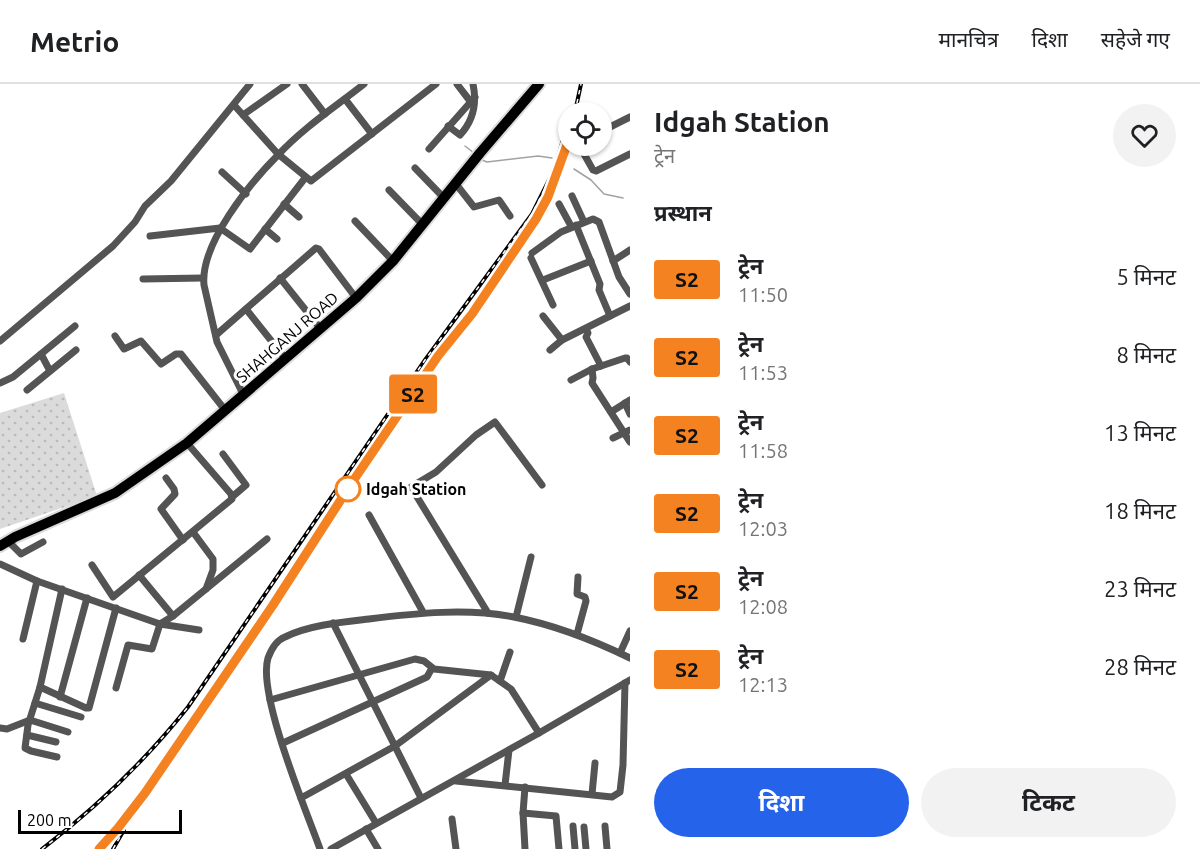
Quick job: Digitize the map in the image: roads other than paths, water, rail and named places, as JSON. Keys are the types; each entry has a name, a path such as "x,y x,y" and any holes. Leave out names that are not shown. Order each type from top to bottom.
{"main road":[{"name":"SHAHGANJ ROAD","path":"6,541 115,492 187,443 356,297 393,261 539,84"}],"street":[{"path":"243,115 287,84"},
{"path":"302,84 325,114"},
{"path":"243,394 216,336 203,278 208,256 220,228 278,154 364,84"},
{"path":"234,105 278,154 305,178 312,181 436,84"},
{"path":"457,84 473,99"},
{"path":"448,126 461,135 471,119 473,84"},
{"path":"0,341 113,246 135,222 145,206 171,181 248,85"},
{"path":"345,99 372,134"},
{"path":"429,149 473,99"},
{"path":"612,126 630,117"},
{"path":"585,156 596,171 630,154"},
{"path":"415,168 444,198"},
{"path":"222,172 246,194"},
{"path":"150,236 220,228 249,249 305,178"},
{"path":"456,184 474,207 499,200 510,216"},
{"path":"388,190 423,225"},
{"path":"572,196 577,224 610,316"},
{"path":"284,204 299,217"},
{"path":"559,204 577,224"},
{"path":"553,305 532,256 577,224 593,219 598,221 625,289 630,294"},
{"path":"355,220 393,261"},
{"path":"265,229 277,239"},
{"path":"216,336 314,249 318,248 356,297"},
{"path":"613,261 630,249"},
{"path":"543,280 591,261"},
{"path":"143,279 203,278"},
{"path":"280,278 320,328"},
{"path":"550,350 562,340 630,306"},
{"path":"246,309 285,358"},
{"path":"543,316 562,340"},
{"path":"0,383 13,377 75,326"},
{"path":"586,328 588,333 586,337 601,366"},
{"path":"116,336 124,349 141,341 161,364 176,354 181,354 225,410"},
{"path":"27,390 76,350"},
{"path":"41,354 50,371"},
{"path":"571,380 592,369 626,358 630,362"},
{"path":"592,369 594,378 592,383 627,431 630,442"},
{"path":"611,412 627,402 630,414"},
{"path":"488,613 411,487 436,472 476,435 495,422 542,485"},
{"path":"613,438 627,431"},
{"path":"187,443 232,497"},
{"path":"92,565 113,597 183,540 246,485 223,454"},
{"path":"166,478 176,492 161,509 183,540"},
{"path":"369,515 423,612"},
{"path":"192,532 213,559 213,570 207,589"},
{"path":"116,687 128,645 152,649 160,624 207,589 267,539"},
{"path":"6,541 21,554 43,542"},
{"path":"516,617 531,557"},
{"path":"0,564 37,581 160,624 199,630"},
{"path":"139,575 173,616"},
{"path":"578,577 577,594 585,597 586,601 578,634"},
{"path":"23,639 37,581"},
{"path":"57,757 25,748 62,589"},
{"path":"60,697 87,598"},
{"path":"40,687 86,708 91,705 116,608"},
{"path":"320,849 270,700 266,667 273,648 286,636 333,623 423,612 488,613 516,617 578,634 630,658"},
{"path":"333,623 422,798"},
{"path":"620,653 630,631"},
{"path":"500,681 510,652"},
{"path":"270,700 413,659 421,660 432,668 491,675 511,689 539,733"},
{"path":"283,743 427,676 432,668"},
{"path":"301,798 395,746 491,675"},
{"path":"331,849 455,781 628,681"},
{"path":"455,781 612,797 620,792 628,681"},
{"path":"35,703 81,717"},
{"path":"0,728 7,729 30,720 68,732"},
{"path":"27,735 56,742"},
{"path":"505,785 509,750"},
{"path":"592,794 595,763"},
{"path":"346,774 376,823"},
{"path":"525,787 523,813 525,849"},
{"path":"523,813 556,816 559,849"},
{"path":"452,819 456,849"},
{"path":"573,826 575,849"},
{"path":"605,826 607,849"},
{"path":"584,827 585,849"},
{"path":"366,829 378,849"}],"waterway":[{"path":"465,146 474,153"},
{"path":"482,160 487,162 538,156 552,158"},
{"path":"574,169 591,180 604,194 623,198"}],"railway":[{"path":"577,102 581,84"},
{"path":"42,849 120,782 188,707 425,360 532,214 553,172 558,156"},
{"path":"436,360 472,314 520,244"},
{"path":"99,849 145,793 273,605 343,497"},
{"path":"113,849 124,830"}],"train":[{"name":"S2","path":"99,849 145,793 438,356 472,314 536,219 548,197 565,156"}],"place":[{"name":"Idgah Station","path":"348,489"}]}
